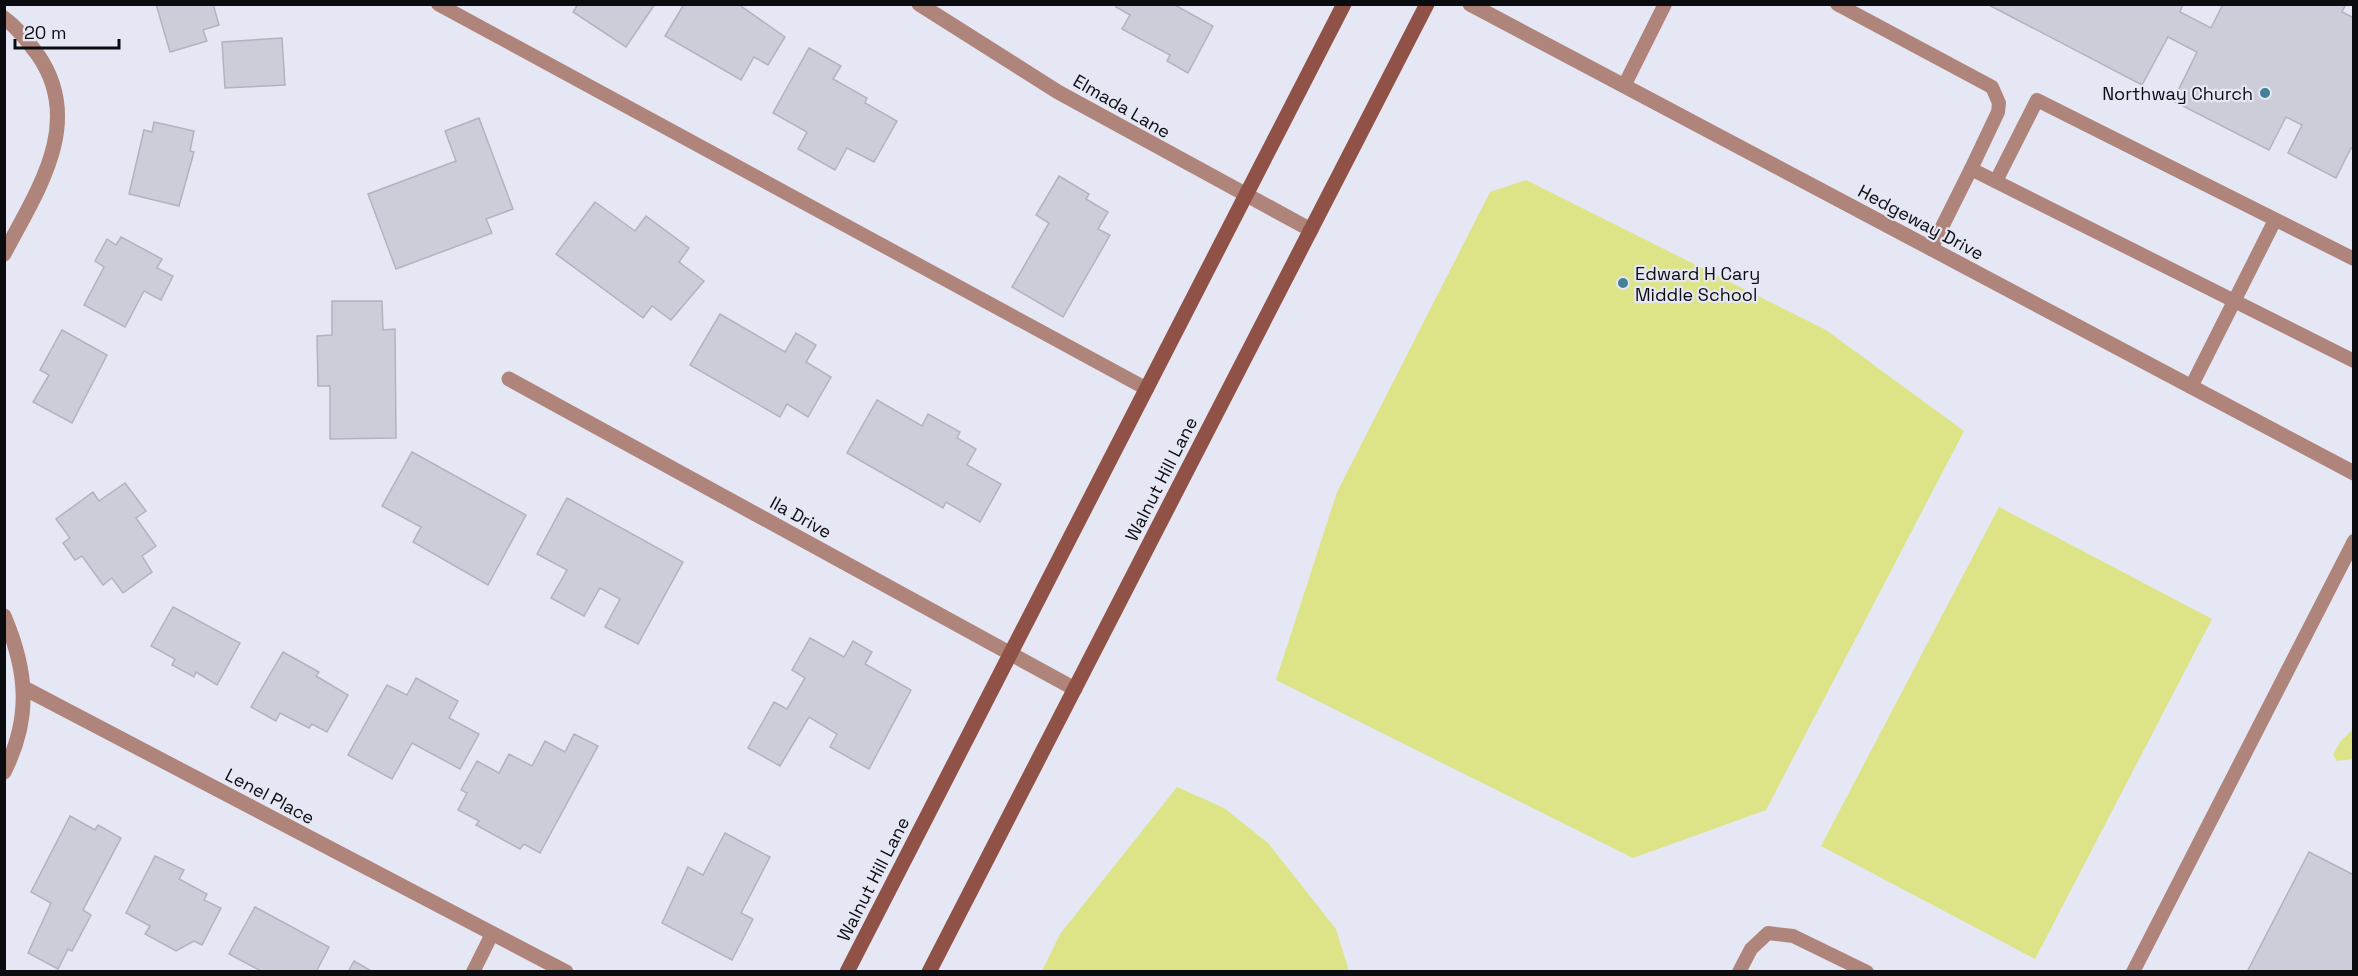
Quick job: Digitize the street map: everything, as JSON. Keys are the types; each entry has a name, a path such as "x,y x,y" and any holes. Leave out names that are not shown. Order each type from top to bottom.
{"main road":[{"name":"Walnut Hill Lane","path":"848,972 1344,4"},
{"name":"Walnut Hill Lane","path":"929,972 1427,4"}],"street":[{"name":"Elmada Lane","path":"919,4 1058,92 1311,230"},
{"name":"Hedgeway Drive","path":"1470,4 2354,473"},
{"path":"4,18 30,45 50,73 59,112 54,149 40,184 4,254"},
{"name":"Ila Drive","path":"509,379 1075,689"},
{"path":"4,616 20,656 24,688 21,725 12,756 4,772"},
{"name":"Lenel Place","path":"24,688 566,972"}],"lane":[{"path":"438,4 1147,388"},
{"path":"1837,4 1992,87 1999,103 1998,112 1931,249"},
{"path":"1624,86 1664,5"},
{"path":"1996,181 2037,100 2354,259"},
{"path":"1971,169 2354,361"},
{"path":"2191,387 2275,220"},
{"path":"2133,972 2354,541"},
{"path":"1739,972 1751,949 1768,933 1793,936 1867,972"},
{"path":"472,972 492,934"}],"green space":[{"path":"1526,180 1826,330 1964,431 1766,810 1633,858 1276,680 1337,492 1490,192"},
{"path":"1999,507 2212,619 2035,959 1821,846"},
{"path":"2353,729 2353,759 2337,761 2333,755 2340,742"},
{"path":"1177,787 1224,808 1268,843 1336,929 1349,971 1042,971 1060,934"}],"building":[{"path":"156,4 213,4 219,25 203,30 207,41 170,52"},
{"path":"578,4 655,4 626,47 573,12"},
{"path":"684,4 738,4 785,37 768,65 754,57 741,80 665,36"},
{"path":"1118,4 1173,4 1213,26 1188,73 1167,61 1170,55 1122,29 1130,15 1116,7"},
{"name":"Northway Church","path":"1987,4 2183,4 2180,12 2211,28 2223,4 2346,4 2342,12 2354,18 2354,150 2351,148 2336,178 2288,153 2302,125 2286,117 2269,150 2173,101 2197,52 2168,37 2142,85"},
{"path":"282,38 285,85 225,88 222,42"},
{"path":"809,48 841,66 833,79 867,98 865,103 897,121 874,162 847,148 835,170 798,149 807,132 773,113"},
{"path":"479,118 513,209 486,219 492,233 396,269 368,194 456,161 445,131"},
{"path":"154,122 194,131 190,151 194,152 179,206 129,194 144,130 152,132"},
{"path":"1059,176 1089,194 1086,199 1108,212 1098,229 1110,235 1063,317 1012,287 1049,223 1036,215"},
{"path":"595,202 635,231 646,216 689,248 679,262 704,281 671,320 652,306 643,318 556,254"},
{"path":"121,237 162,259 157,268 173,276 161,300 144,291 125,327 84,305 104,267 95,261 107,239 116,245"},
{"path":"332,301 382,301 383,330 395,329 396,438 330,439 330,386 318,386 317,336 332,335"},
{"path":"720,314 785,352 796,333 816,345 806,362 831,377 808,417 787,404 780,417 690,365"},
{"path":"62,330 107,355 72,423 33,402 49,375 40,370"},
{"path":"877,400 922,426 928,414 960,432 957,438 976,449 967,465 1001,484 980,522 946,502 943,508 847,453"},
{"path":"412,452 526,515 488,585 413,542 421,527 382,506"},
{"path":"125,483 146,511 136,518 156,546 142,556 152,572 123,593 112,578 103,585 82,556 75,560 63,543 70,538 56,519 93,492 99,501"},
{"path":"567,498 683,562 638,644 605,627 620,599 600,588 584,616 551,598 567,570 537,554"},
{"path":"173,607 240,643 217,685 196,672 194,677 172,665 175,659 151,646"},
{"path":"810,638 844,657 853,641 872,652 865,664 911,690 869,769 830,747 837,734 809,717 780,766 748,748 774,702 787,709 805,678 792,670"},
{"path":"283,652 319,672 316,676 348,695 327,732 312,724 309,728 280,713 276,721 251,707"},
{"path":"416,678 458,701 449,718 479,734 460,769 412,743 392,779 348,755 387,685 407,695"},
{"path":"574,734 598,746 540,853 524,844 520,849 476,825 479,821 458,810 467,793 461,790 477,761 499,773 509,754 532,766 545,741 565,752"},
{"path":"70,816 95,830 98,825 121,838 83,910 91,915 72,951 68,949 58,969 28,953 51,903 31,892"},
{"path":"725,833 770,857 741,913 753,919 732,960 662,923 688,867 703,875"},
{"path":"2309,852 2354,875 2354,972 2247,972"},
{"path":"155,856 184,870 179,879 207,894 204,900 221,908 202,945 194,941 176,951 145,934 150,926 126,913"},
{"path":"255,907 329,947 316,972 263,972 229,954"},
{"path":"354,961 373,972 348,972"}],"place":[{"name":"Northway Church","path":"2265,93"},
{"name":"Edward H Cary Middle School","path":"1623,283"}]}
